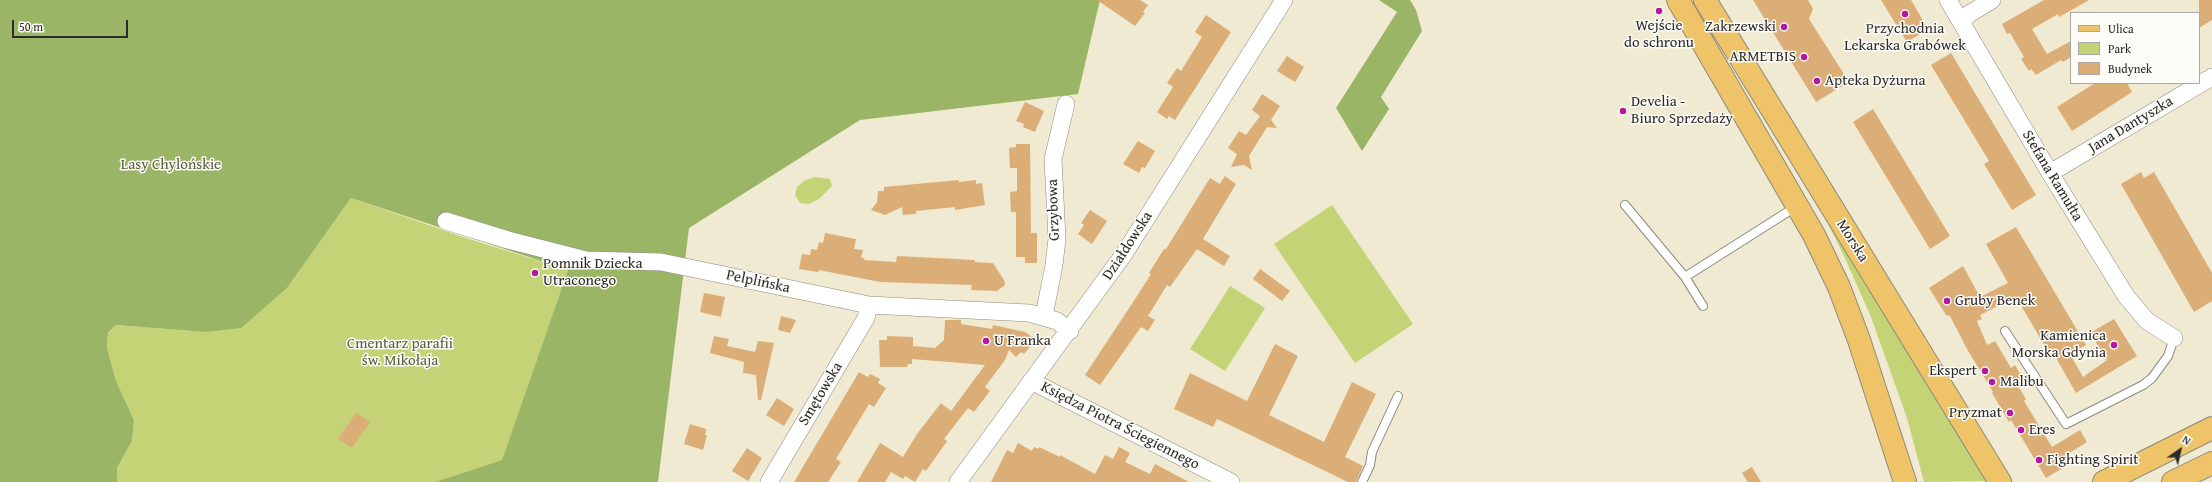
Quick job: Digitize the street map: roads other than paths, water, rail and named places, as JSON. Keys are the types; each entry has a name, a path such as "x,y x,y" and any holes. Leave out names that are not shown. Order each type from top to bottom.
{"main road":[{"name":"Morska","path":"1678,0 1814,235 1841,294 1859,340 1905,482"},
{"name":"Morska","path":"1704,0 2000,482"},
{"path":"2104,482 2212,428"},
{"path":"2173,482 2212,463"}],"street":[{"name":"Działdowska","path":"958,482 1031,381 1070,331 1124,254 1284,0"},
{"name":"Stefana Ramułta","path":"1948,0 2050,173 2126,296 2147,321 2174,338"},
{"path":"1961,22 1969,14 1992,0"},
{"name":"Jana Dantyszka","path":"2050,173 2212,77"},
{"name":"Grzybowa","path":"1044,316 1054,265 1057,239 1053,159 1066,104"},
{"name":"Pelplińska","path":"446,221 508,240 586,260 661,262 869,305 1029,313 1044,316 1057,321 1070,331"},
{"name":"Smętowska","path":"769,482 866,318 869,305"},
{"name":"Księdza Piotra Ściegiennego","path":"1031,381 1231,482"}],"lane":[{"path":"1625,205 1685,276 1703,306"},
{"path":"1685,276 1797,206"},
{"path":"2004,331 2066,424 2143,385 2152,378 2168,356 2174,338"},
{"path":"1362,482 1370,465 1372,452 1398,396"}],"place":[{"name":"Wejście do schronu","path":"1659,11"},
{"name":"Przychodnia Lekarska Grabówek","path":"1905,14"},
{"name":"Zakrzewski","path":"1784,27"},
{"name":"ARMETBIS","path":"1804,57"},
{"name":"Apteka Dyżurna","path":"1817,81"},
{"name":"Develia - Biuro Sprzedaży","path":"1623,111"},
{"name":"Pomnik Dziecka Utraconego","path":"535,273"},
{"name":"Gruby Benek","path":"1947,301"},
{"name":"U Franka","path":"986,341"},
{"name":"Kamienica Morska Gdynia","path":"2114,345"},
{"name":"Ekspert","path":"1985,371"},
{"name":"Malibu","path":"1992,382"},
{"name":"Pryzmat","path":"2010,413"},
{"name":"Eres","path":"2021,430"},
{"name":"Fighting Spirit","path":"2039,460"}],"park label":[{"name":"Lasy Chylońskie","path":"171,165"},
{"name":"Cmentarz parafii św. Mikołaja","path":"400,352"}]}
